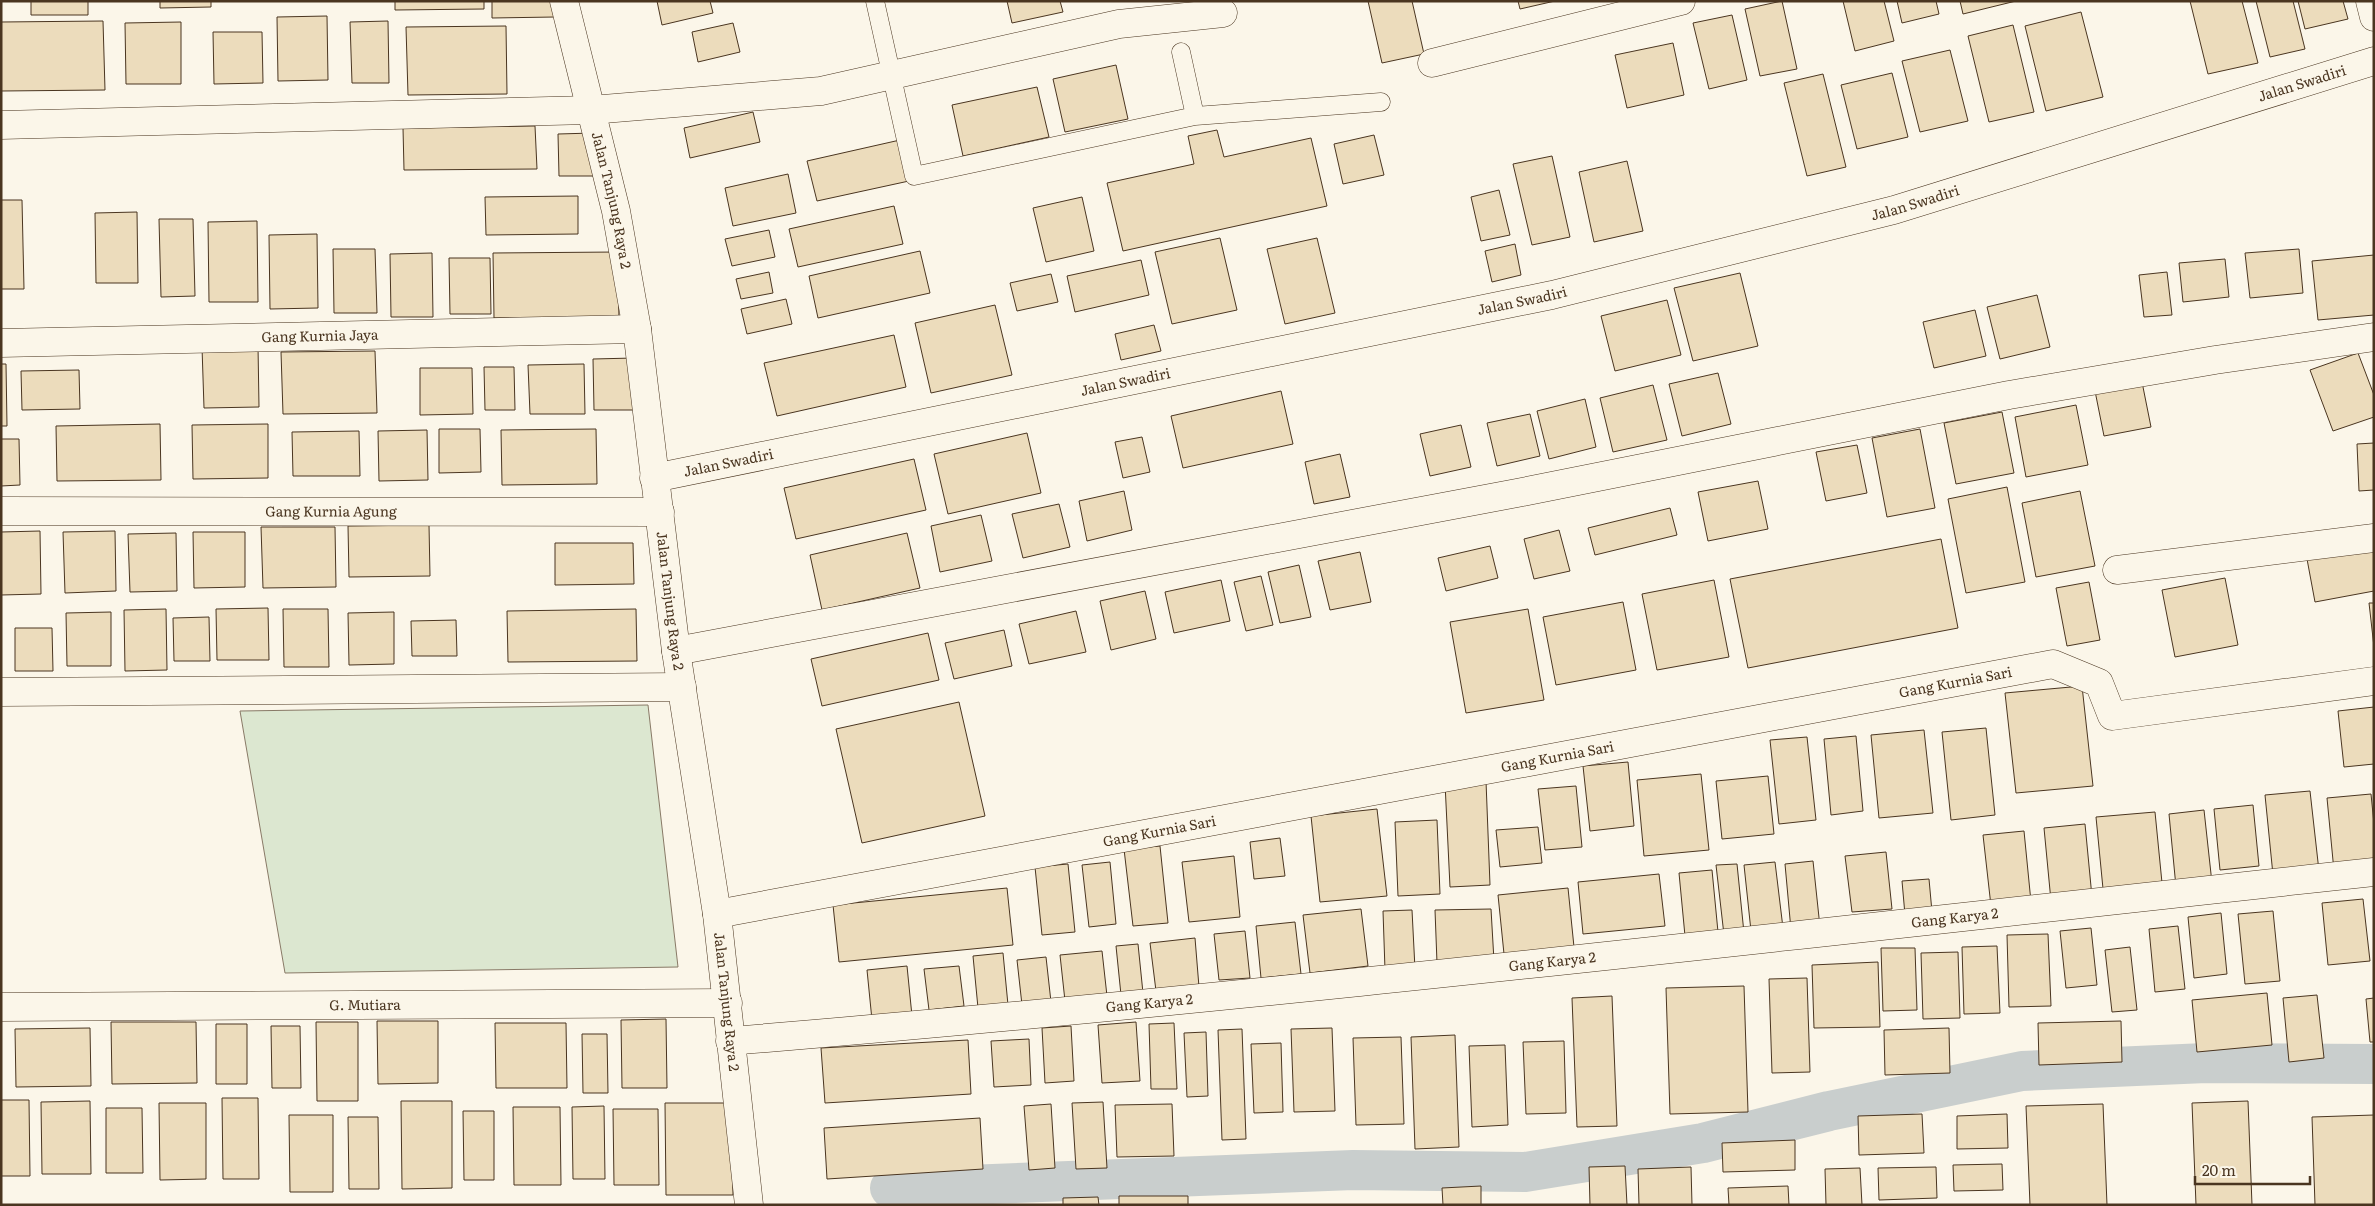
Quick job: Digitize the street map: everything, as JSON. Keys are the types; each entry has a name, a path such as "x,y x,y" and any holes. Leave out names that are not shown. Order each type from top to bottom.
{"street":[{"name":"Jalan Tanjung Raya 2","path":"564,1 616,211 637,329 676,651 717,914 749,1205"},
{"path":"1432,63 1681,1"},
{"path":"2370,1 2374,17"},
{"path":"1,125 591,110 685,101 785,96 829,90 1120,24 1223,13"},
{"name":"Jalan Swadiri","path":"654,478 1552,294 1894,210 2374,61"},
{"name":"Gang Kurnia Jaya","path":"1,343 637,329"},
{"path":"676,651 1498,496 2009,395 2215,360 2374,337"},
{"name":"Gang Kurnia Agung","path":"1,511 660,512"},
{"path":"2117,570 2374,538"},
{"name":"Gang Kurnia Sari","path":"717,914 2053,664 2099,683 2112,716 2374,681"},
{"path":"1,692 682,687"},
{"name":"Gang Karya 2","path":"730,1041 971,1021 1219,997 2374,872"},
{"name":"G. Mutiara","path":"1,1007 728,1003"}],"lane":[{"path":"876,1 914,176 1195,116 1381,102"},
{"path":"1181,52 1195,116"}],"green space":[{"path":"648,705 678,967 285,973 240,711"}],"building":[{"path":"31,1 88,1 88,15 31,15"},
{"path":"160,1 211,1 211,7 160,8"},
{"path":"395,1 484,1 484,9 395,10"},
{"path":"492,1 554,1 555,17 492,18"},
{"path":"657,1 710,1 713,13 662,25"},
{"path":"1007,1 1060,1 1063,12 1012,23"},
{"path":"1368,1 1412,1 1424,54 1382,63"},
{"path":"1518,1 1555,1 1520,9"},
{"path":"1782,1 1797,69 1760,76 1745,9"},
{"path":"1843,1 1884,1 1894,41 1855,51"},
{"path":"1897,1 1936,1 1939,14 1902,23"},
{"path":"1960,1 2016,1 1963,14"},
{"path":"2190,1 2242,1 2258,63 2208,74"},
{"path":"2256,1 2293,1 2305,49 2270,57"},
{"path":"2298,1 2343,1 2348,19 2305,29"},
{"path":"2081,12 2103,97 2046,111 2025,26"},
{"path":"1732,15 1747,80 1709,89 1693,23"},
{"path":"327,16 328,80 278,81 277,17"},
{"path":"103,21 105,90 1,91 1,22"},
{"path":"388,21 389,83 352,83 350,22"},
{"path":"181,22 181,84 126,84 125,23"},
{"path":"733,23 740,52 698,62 692,32"},
{"path":"2013,25 2034,112 1989,122 1968,36"},
{"path":"506,26 507,94 408,95 406,27"},
{"path":"213,32 262,32 263,83 214,84"},
{"path":"1673,43 1684,95 1627,108 1615,55"},
{"path":"1950,50 1968,121 1920,132 1902,61"},
{"path":"1116,65 1128,119 1065,132 1053,79"},
{"path":"1892,73 1908,137 1857,149 1841,85"},
{"path":"1823,74 1846,167 1807,176 1784,83"},
{"path":"1037,87 1049,137 963,156 952,105"},
{"path":"753,112 760,142 690,158 684,128"},
{"path":"535,126 537,169 404,170 403,128"},
{"path":"1217,130 1224,157 1311,138 1327,206 1123,251 1107,183 1194,164 1188,136"},
{"path":"593,133 594,176 559,176 558,134"},
{"path":"1374,135 1384,175 1343,184 1334,144"},
{"path":"900,140 909,181 817,201 807,161"},
{"path":"1552,156 1570,237 1532,245 1513,164"},
{"path":"1627,161 1643,231 1594,242 1579,172"},
{"path":"788,174 796,213 733,226 725,188"},
{"path":"1499,190 1510,235 1481,241 1471,197"},
{"path":"578,196 578,234 486,235 485,197"},
{"path":"1082,197 1094,251 1046,262 1033,208"},
{"path":"1,200 22,200 24,289 1,289"},
{"path":"894,206 903,244 798,267 789,229"},
{"path":"137,212 138,283 96,283 95,213"},
{"path":"159,219 193,219 195,296 161,297"},
{"path":"257,221 258,302 209,302 208,222"},
{"path":"769,230 775,257 732,266 725,239"},
{"path":"317,234 318,308 270,309 269,235"},
{"path":"1220,238 1237,310 1172,324 1155,252"},
{"path":"1317,238 1335,313 1285,324 1267,249"},
{"path":"1515,244 1521,275 1492,282 1485,251"},
{"path":"333,249 375,249 377,313 334,313"},
{"path":"2299,249 2303,293 2250,298 2245,253"},
{"path":"920,251 930,293 818,318 809,276"},
{"path":"617,252 619,317 494,318 493,253"},
{"path":"432,253 433,317 391,317 390,254"},
{"path":"2374,255 2374,315 2318,320 2312,261"},
{"path":"449,258 490,258 491,314 450,314"},
{"path":"2225,259 2229,297 2183,302 2179,263"},
{"path":"1141,260 1149,295 1075,312 1067,276"},
{"path":"769,272 773,293 741,299 736,279"},
{"path":"2167,272 2172,315 2144,317 2139,275"},
{"path":"1740,273 1758,346 1693,361 1674,288"},
{"path":"1051,274 1058,302 1017,311 1010,283"},
{"path":"2037,295 2050,347 2000,359 1987,307"},
{"path":"786,299 792,324 747,334 741,309"},
{"path":"1667,300 1681,355 1615,371 1601,316"},
{"path":"995,305 1012,375 931,393 915,323"},
{"path":"1975,310 1986,356 1934,368 1923,322"},
{"path":"1154,325 1161,351 1121,360 1115,334"},
{"path":"894,335 906,387 777,416 764,363"},
{"path":"258,346 259,407 204,408 202,347"},
{"path":"375,351 377,413 283,414 281,352"},
{"path":"2358,353 2374,395 2374,417 2333,431 2310,370"},
{"path":"634,358 635,410 594,410 593,359"},
{"path":"1,364 6,364 7,426 1,426"},
{"path":"584,364 585,414 530,414 528,365"},
{"path":"484,367 514,367 515,410 485,410"},
{"path":"420,368 472,368 473,414 420,415"},
{"path":"79,370 80,409 22,410 21,371"},
{"path":"1718,373 1731,424 1682,436 1669,384"},
{"path":"2142,382 2151,427 2104,436 2095,391"},
{"path":"1653,385 1667,440 1613,452 1600,398"},
{"path":"1281,391 1293,444 1183,468 1171,416"},
{"path":"1585,399 1596,447 1549,459 1537,411"},
{"path":"2076,405 2088,465 2026,477 2015,417"},
{"path":"2002,412 2014,473 1956,484 1944,423"},
{"path":"1530,414 1540,456 1497,466 1487,423"},
{"path":"160,424 161,480 57,481 56,426"},
{"path":"268,424 268,478 193,479 192,425"},
{"path":"1461,425 1471,467 1430,476 1420,434"},
{"path":"439,429 480,429 481,472 439,473"},
{"path":"596,429 597,484 502,485 501,430"},
{"path":"1920,429 1935,508 1887,517 1872,438"},
{"path":"427,430 428,480 379,481 378,431"},
{"path":"359,431 360,476 293,476 292,432"},
{"path":"1027,433 1041,493 948,514 934,454"},
{"path":"1142,437 1150,472 1123,478 1115,442"},
{"path":"1,439 19,439 20,485 1,486"},
{"path":"2374,443 2374,490 2359,491 2357,444"},
{"path":"1857,445 1867,493 1826,501 1816,452"},
{"path":"1340,454 1350,497 1314,504 1305,462"},
{"path":"914,459 926,510 796,539 784,488"},
{"path":"1758,481 1768,529 1708,541 1698,492"},
{"path":"2007,487 2025,582 1966,593 1948,499"},
{"path":"1124,491 1132,530 1087,541 1079,501"},
{"path":"2080,491 2095,566 2036,577 2022,503"},
{"path":"1059,504 1070,547 1023,558 1012,514"},
{"path":"1670,508 1677,535 1595,555 1588,528"},
{"path":"981,515 992,561 940,572 931,526"},
{"path":"429,525 430,576 349,577 348,526"},
{"path":"261,527 335,527 336,587 263,588"},
{"path":"1559,530 1570,571 1534,579 1524,539"},
{"path":"40,531 41,594 1,595 1,532"},
{"path":"115,531 116,591 65,593 63,532"},
{"path":"193,532 245,532 245,587 194,588"},
{"path":"176,533 177,591 130,592 128,534"},
{"path":"907,533 920,588 822,610 810,555"},
{"path":"1941,539 1958,628 1748,668 1730,579"},
{"path":"555,543 633,543 634,584 555,585"},
{"path":"1490,546 1498,578 1446,591 1438,558"},
{"path":"2374,547 2374,591 2315,602 2307,559"},
{"path":"1360,552 1371,602 1330,610 1318,561"},
{"path":"1299,565 1311,617 1280,623 1268,572"},
{"path":"1261,576 1273,625 1246,631 1234,582"},
{"path":"2225,578 2238,645 2175,657 2162,590"},
{"path":"1221,580 1230,621 1174,633 1165,592"},
{"path":"1714,580 1729,657 1657,670 1642,594"},
{"path":"2089,582 2100,640 2067,646 2056,588"},
{"path":"1145,591 1156,639 1111,650 1100,601"},
{"path":"1623,602 1636,670 1556,685 1543,617"},
{"path":"2369,603 2374,603 2374,647"},
{"path":"268,608 269,660 217,660 216,609"},
{"path":"166,609 167,670 125,671 124,610"},
{"path":"283,609 328,609 329,667 284,667"},
{"path":"636,609 637,661 508,662 507,611"},
{"path":"1528,609 1544,700 1466,713 1450,622"},
{"path":"1076,611 1086,652 1029,664 1019,624"},
{"path":"111,612 111,666 67,666 66,613"},
{"path":"394,612 394,664 349,665 348,613"},
{"path":"209,617 210,661 174,661 173,618"},
{"path":"456,620 457,656 412,656 411,621"},
{"path":"15,628 52,628 53,671 15,671"},
{"path":"1004,630 1012,666 954,679 945,643"},
{"path":"928,633 939,680 822,706 811,659"},
{"path":"2082,686 2093,786 2016,793 2005,693"},
{"path":"959,702 985,816 862,843 836,729"},
{"path":"2374,707 2374,764 2344,767 2338,711"},
{"path":"1986,728 1995,815 1951,820 1942,732"},
{"path":"1924,730 1933,813 1879,818 1871,735"},
{"path":"1856,736 1863,811 1831,815 1824,739"},
{"path":"1807,737 1816,820 1779,824 1770,740"},
{"path":"1628,762 1634,826 1590,831 1583,766"},
{"path":"1701,774 1709,850 1644,856 1637,780"},
{"path":"1768,776 1774,834 1722,839 1716,781"},
{"path":"1486,781 1490,885 1450,887 1445,783"},
{"path":"1576,786 1582,847 1545,850 1538,789"},
{"path":"2310,791 2319,871 2273,875 2265,795"},
{"path":"2371,794 2374,824 2374,868 2334,871 2327,798"},
{"path":"2253,805 2259,866 2220,870 2214,809"},
{"path":"1377,809 1387,896 1320,902 1311,816"},
{"path":"2204,810 2212,883 2176,887 2169,814"},
{"path":"2155,812 2163,893 2104,899 2096,817"},
{"path":"1437,820 1440,894 1398,896 1395,822"},
{"path":"2085,824 2092,897 2051,901 2044,828"},
{"path":"1538,827 1542,863 1500,867 1496,830"},
{"path":"2024,831 2031,902 1991,906 1983,835"},
{"path":"1280,838 1285,876 1254,879 1250,842"},
{"path":"1160,846 1168,923 1133,926 1124,849"},
{"path":"1886,852 1892,909 1852,912 1845,856"},
{"path":"1234,856 1240,917 1189,922 1182,862"},
{"path":"1813,861 1820,927 1791,930 1785,864"},
{"path":"1110,862 1116,924 1089,927 1082,865"},
{"path":"1775,862 1783,928 1751,931 1744,865"},
{"path":"1068,864 1075,932 1042,935 1035,867"},
{"path":"1737,864 1744,933 1724,935 1716,865"},
{"path":"1712,870 1718,932 1685,936 1679,873"},
{"path":"1659,874 1665,926 1583,934 1578,882"},
{"path":"1929,879 1932,912 1905,915 1902,881"},
{"path":"1007,888 1013,945 839,962 833,905"},
{"path":"1568,888 1574,947 1504,954 1498,895"},
{"path":"2363,899 2370,961 2328,965 2322,903"},
{"path":"1361,909 1368,966 1310,973 1303,915"},
{"path":"1491,909 1494,961 1437,963 1435,910"},
{"path":"1412,910 1415,969 1385,970 1383,911"},
{"path":"2273,911 2280,981 2245,984 2238,914"},
{"path":"2221,913 2227,974 2194,978 2188,917"},
{"path":"1295,922 1301,974 1261,978 1256,926"},
{"path":"2178,926 2185,989 2155,992 2149,929"},
{"path":"2091,928 2097,985 2066,988 2060,931"},
{"path":"1245,931 1250,978 1219,980 1214,934"},
{"path":"2048,934 2051,1006 2009,1007 2007,935"},
{"path":"1195,938 1199,987 1156,991 1150,943"},
{"path":"1138,944 1143,993 1121,995 1116,946"},
{"path":"1997,946 2000,1013 1964,1014 1962,947"},
{"path":"2130,947 2137,1010 2112,1012 2105,950"},
{"path":"1881,948 1915,948 1917,1010 1883,1011"},
{"path":"1102,951 1107,996 1065,1001 1060,955"},
{"path":"1958,952 1960,1018 1923,1019 1921,953"},
{"path":"1003,953 1008,1005 978,1008 973,956"},
{"path":"1046,957 1051,1002 1022,1005 1017,960"},
{"path":"1878,962 1880,1027 1814,1028 1812,965"},
{"path":"907,966 912,1016 872,1020 867,970"},
{"path":"959,966 964,1006 929,1010 924,969"},
{"path":"1807,978 1810,1072 1772,1073 1769,979"},
{"path":"1744,986 1748,1112 1670,1114 1666,988"},
{"path":"2267,993 2272,1045 2197,1052 2192,1000"},
{"path":"2317,995 2324,1058 2289,1062 2283,998"},
{"path":"1612,996 1617,1126 1577,1127 1572,998"},
{"path":"2374,998 2374,1042 2370,1042 2366,999"},
{"path":"666,1019 667,1088 622,1088 621,1020"},
{"path":"377,1021 438,1021 438,1083 378,1084"},
{"path":"2121,1021 2122,1062 2039,1065 2038,1023"},
{"path":"111,1022 196,1022 197,1083 112,1084"},
{"path":"316,1022 358,1022 358,1101 317,1101"},
{"path":"1136,1022 1140,1081 1102,1083 1098,1025"},
{"path":"495,1023 566,1023 567,1088 496,1088"},
{"path":"1174,1023 1177,1089 1151,1089 1149,1024"},
{"path":"216,1024 247,1024 247,1084 216,1084"},
{"path":"271,1026 300,1026 301,1088 272,1088"},
{"path":"1071,1026 1074,1081 1045,1083 1042,1028"},
{"path":"90,1028 91,1086 16,1087 15,1029"},
{"path":"1332,1028 1335,1111 1294,1112 1291,1029"},
{"path":"1949,1028 1950,1073 1885,1075 1884,1030"},
{"path":"1242,1029 1246,1139 1222,1140 1218,1030"},
{"path":"1206,1032 1208,1096 1187,1097 1184,1033"},
{"path":"582,1034 607,1034 608,1093 583,1093"},
{"path":"1455,1035 1459,1147 1415,1149 1411,1037"},
{"path":"1401,1037 1404,1124 1356,1125 1353,1038"},
{"path":"1029,1039 1031,1085 994,1087 991,1041"},
{"path":"968,1040 971,1094 825,1103 821,1048"},
{"path":"1564,1041 1566,1113 1526,1114 1523,1042"},
{"path":"1281,1043 1283,1112 1254,1113 1251,1044"},
{"path":"1505,1045 1508,1125 1472,1127 1469,1046"},
{"path":"222,1098 258,1098 259,1179 223,1179"},
{"path":"1,1100 29,1100 30,1176 1,1176"},
{"path":"90,1101 91,1174 42,1174 41,1102"},
{"path":"401,1101 452,1101 452,1188 402,1189"},
{"path":"2248,1101 2252,1205 2196,1205 2192,1103"},
{"path":"1103,1102 1107,1168 1076,1169 1072,1103"},
{"path":"159,1103 206,1103 206,1179 160,1180"},
{"path":"665,1103 732,1103 733,1195 666,1195"},
{"path":"1051,1104 1055,1168 1029,1170 1024,1106"},
{"path":"1172,1104 1174,1156 1117,1157 1115,1105"},
{"path":"2103,1104 2107,1205 2030,1205 2026,1106"},
{"path":"604,1106 605,1179 573,1179 572,1107"},
{"path":"513,1107 560,1107 561,1185 514,1185"},
{"path":"106,1108 142,1108 143,1173 106,1173"},
{"path":"613,1109 658,1109 659,1185 614,1185"},
{"path":"463,1111 494,1111 494,1180 464,1180"},
{"path":"1922,1114 1924,1153 1859,1155 1858,1116"},
{"path":"2007,1114 2008,1148 1957,1149 1957,1116"},
{"path":"289,1115 333,1115 333,1192 290,1192"},
{"path":"2374,1115 2374,1205 2315,1205 2312,1117"},
{"path":"348,1117 378,1117 379,1189 349,1189"},
{"path":"980,1118 983,1169 827,1179 824,1128"},
{"path":"1795,1140 1795,1170 1723,1172 1722,1143"},
{"path":"2002,1164 2003,1190 1954,1191 1953,1165"},
{"path":"1625,1166 1627,1205 1590,1205 1589,1167"},
{"path":"1691,1167 1692,1205 1639,1205 1638,1169"},
{"path":"1936,1167 1937,1198 1879,1200 1878,1168"},
{"path":"1860,1168 1862,1205 1826,1205 1825,1169"},
{"path":"1481,1186 1481,1205 1443,1205 1442,1188"},
{"path":"1788,1186 1789,1205 1729,1205 1728,1188"},
{"path":"1119,1196 1188,1196 1188,1205 1119,1205"},
{"path":"1098,1197 1099,1205 1063,1205 1063,1198"}],"waterway":[{"path":"890,1188 1353,1170 1525,1172 1703,1143 1829,1111 2022,1071 2206,1063 2374,1064"}]}
